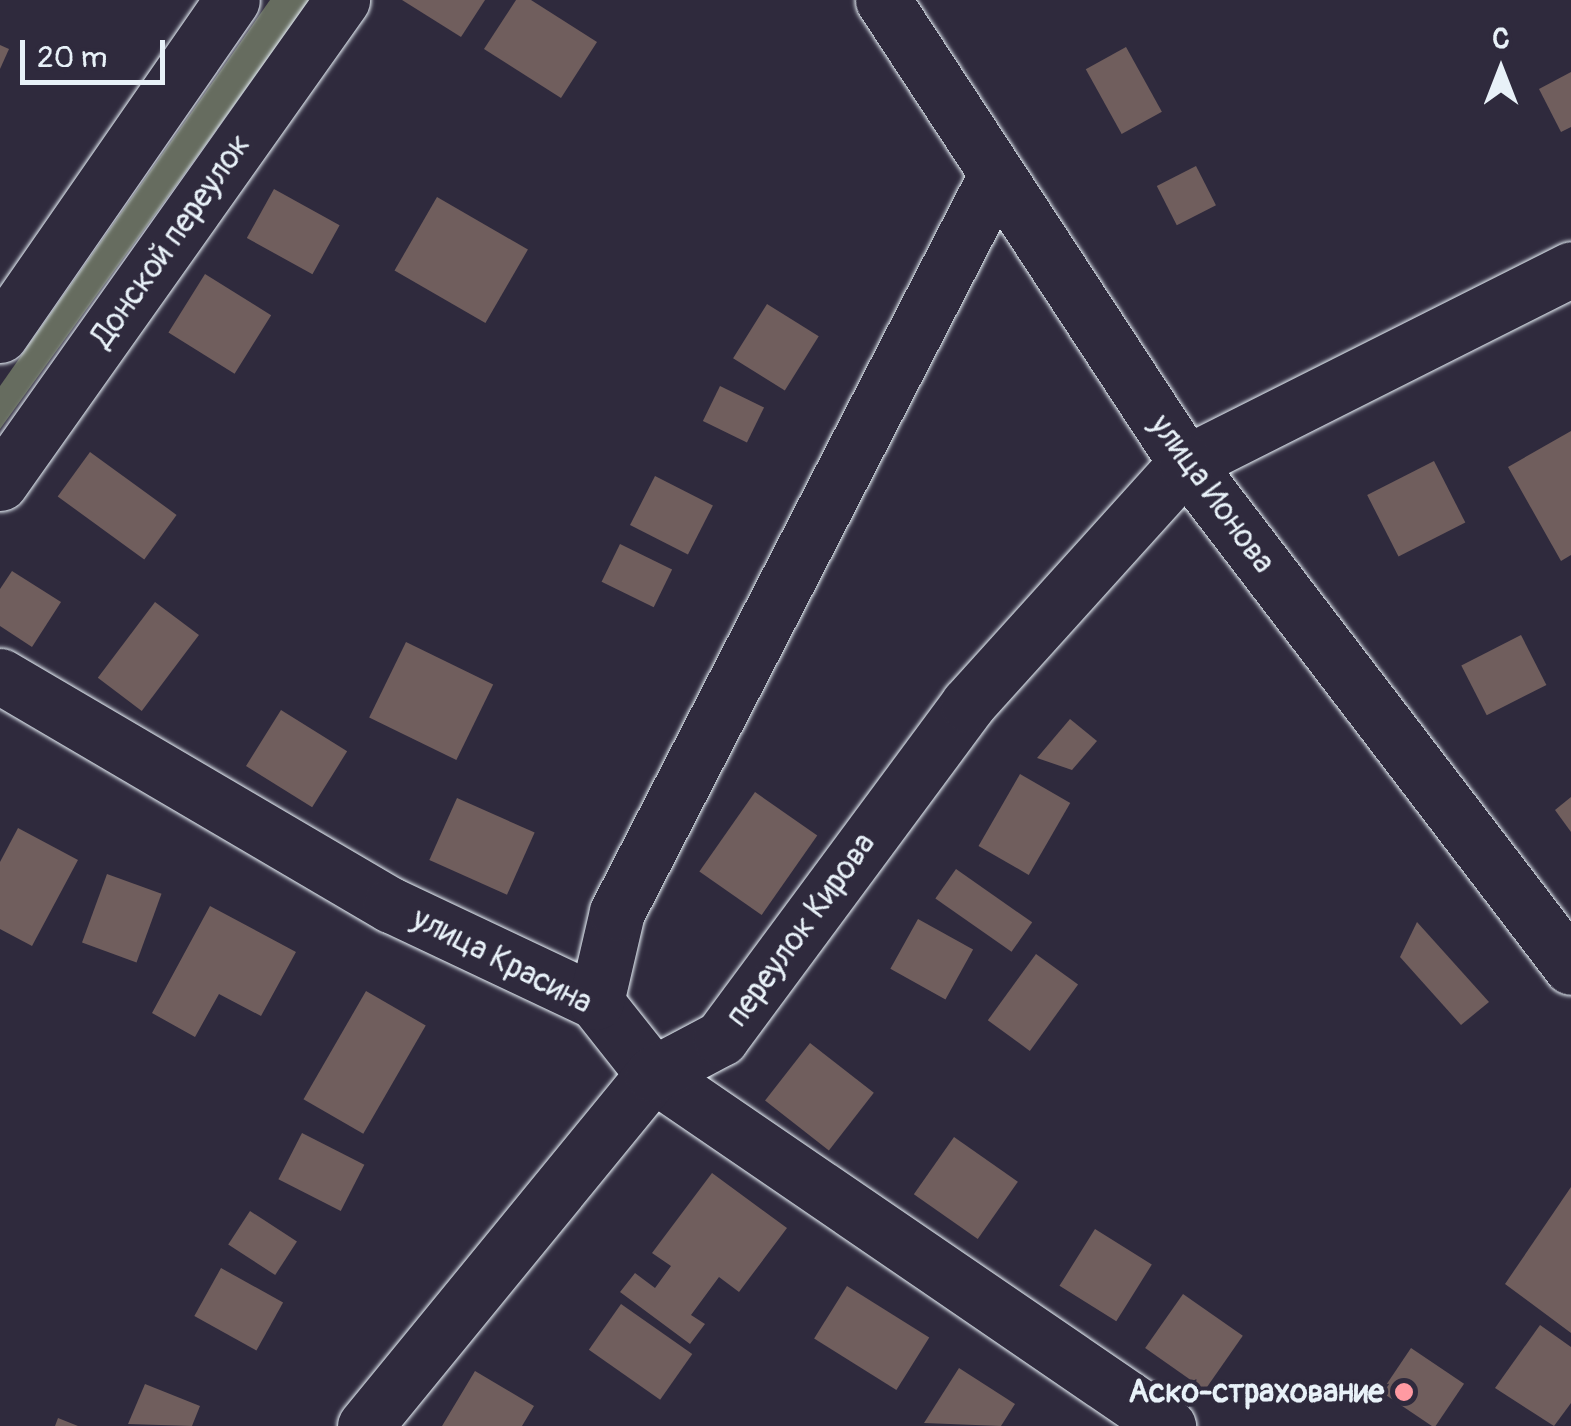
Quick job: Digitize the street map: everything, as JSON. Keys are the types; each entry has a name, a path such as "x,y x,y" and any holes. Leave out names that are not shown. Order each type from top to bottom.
{"street":[{"path":"0,335 232,0"},
{"name":"Донской переулок","path":"0,482 342,0"},
{"name":"улица Ионова","path":"883,0 1186,463 1571,967"},
{"path":"596,1002 617,912 995,176"},
{"path":"1186,463 1571,268"},
{"name":"переулок Кирова","path":"365,1426 653,1074 721,1038 968,704 1186,463"},
{"name":"улица Красина","path":"0,676 391,905 596,1002 653,1074 1168,1426"}],"green space":[{"path":"270,0 310,0 0,429 0,386"}],"building":[{"path":"402,0 485,0 461,37"},
{"path":"516,0 531,0 597,42 561,98 484,49"},
{"path":"0,45 9,49 0,69"},
{"path":"1126,47 1162,112 1122,134 1086,69"},
{"path":"1571,72 1571,127 1561,132 1539,89"},
{"path":"1196,166 1216,205 1177,225 1157,186"},
{"path":"274,189 340,225 312,274 247,238"},
{"path":"437,197 528,249 485,323 394,271"},
{"path":"205,274 271,315 235,374 168,333"},
{"path":"767,304 819,336 785,391 733,358"},
{"path":"720,386 764,407 747,443 703,421"},
{"path":"1571,431 1571,555 1561,561 1508,467"},
{"path":"90,452 177,515 144,559 58,496"},
{"path":"1434,461 1465,522 1398,557 1367,495"},
{"path":"655,476 713,506 688,555 630,525"},
{"path":"620,544 672,569 654,607 602,582"},
{"path":"12,571 61,602 32,647 0,626 0,589"},
{"path":"155,602 199,635 142,711 98,678"},
{"path":"1521,635 1546,685 1487,715 1461,665"},
{"path":"406,642 493,685 456,760 369,717"},
{"path":"281,710 347,751 312,807 246,766"},
{"path":"1070,719 1097,741 1072,770 1037,758"},
{"path":"1020,774 1070,803 1029,875 978,846"},
{"path":"755,792 817,836 762,915 699,871"},
{"path":"1571,797 1571,832 1555,810"},
{"path":"457,798 535,833 507,895 429,860"},
{"path":"18,828 78,860 32,946 0,929 0,862"},
{"path":"956,869 1032,922 1012,952 935,898"},
{"path":"107,874 162,894 137,962 82,943"},
{"path":"210,906 296,952 261,1016 219,994 195,1037 152,1013"},
{"path":"918,919 973,950 945,999 890,969"},
{"path":"1417,922 1489,1002 1461,1025 1400,957"},
{"path":"1036,954 1078,985 1030,1051 988,1020"},
{"path":"366,991 426,1026 363,1134 304,1099"},
{"path":"810,1043 874,1093 829,1150 765,1101"},
{"path":"302,1133 364,1165 341,1211 278,1179"},
{"path":"954,1137 1018,1182 978,1239 914,1194"},
{"path":"712,1173 787,1228 739,1292 719,1277 691,1315 705,1324 690,1344 620,1292 635,1273 655,1288 671,1266 652,1253"},
{"path":"1571,1187 1571,1333 1505,1284"},
{"path":"250,1211 297,1241 275,1275 228,1245"},
{"path":"1095,1229 1152,1265 1116,1321 1059,1286"},
{"path":"221,1268 283,1302 256,1351 194,1316"},
{"path":"847,1286 929,1337 896,1390 814,1339"},
{"path":"1183,1294 1243,1336 1205,1390 1145,1348"},
{"path":"621,1304 692,1354 660,1400 589,1350"},
{"path":"1540,1325 1571,1347 1571,1403 1554,1426 1495,1388"},
{"path":"1411,1348 1464,1384 1436,1426 1381,1392"},
{"path":"959,1368 1015,1404 1001,1426 924,1423"},
{"path":"475,1371 534,1406 522,1426 442,1426"},
{"path":"145,1384 200,1406 192,1426 128,1424"},
{"path":"58,1418 78,1426 55,1426"}],"place":[{"name":"Аско-страхование","path":"1404,1392"}]}
